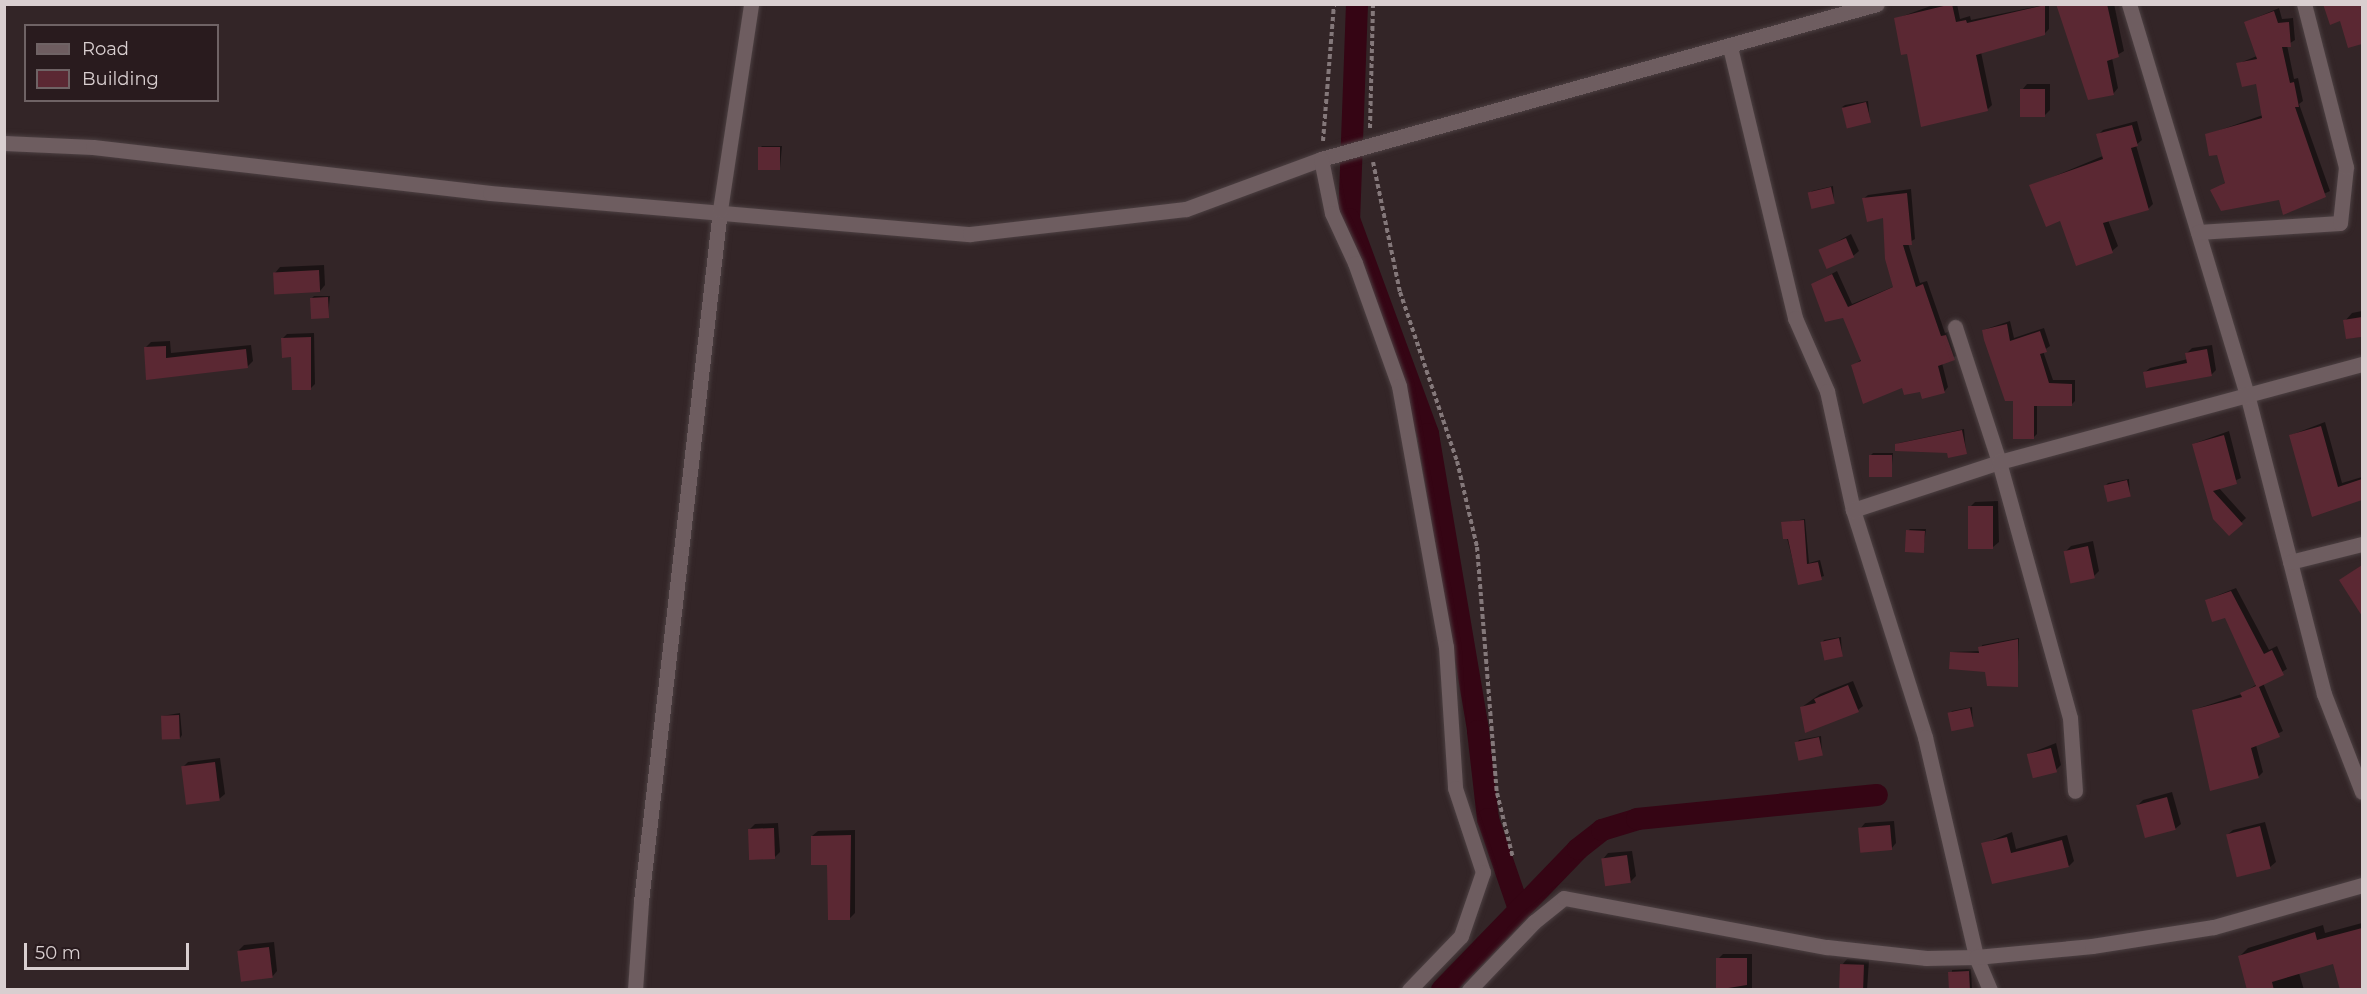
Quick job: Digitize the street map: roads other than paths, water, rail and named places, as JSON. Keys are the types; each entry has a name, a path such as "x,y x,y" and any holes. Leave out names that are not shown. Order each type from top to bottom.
{"street":[{"path":"635,990 641,901 720,210 751,4"},
{"path":"4,143 93,147 490,193 720,210 970,234 1186,209 1321,159 1370,148 1877,4"},
{"path":"2129,4 2247,394 2324,694 2362,792"},
{"path":"2198,232 2340,223 2346,167 2304,4"},
{"path":"1730,47 1795,318 1827,391 1853,510 1925,737 1976,957 1990,990"},
{"path":"1321,159 1332,213 1355,263 1399,386 1446,646 1455,788 1483,872 1461,936 1409,990"},
{"path":"1955,327 1999,462 2070,718 2075,791"},
{"path":"1853,510 1999,462 2362,364"},
{"path":"2290,562 2362,544"},
{"path":"1469,990 1534,922 1564,898 1827,947 1926,958 1976,957 2092,946 2214,927 2362,885"}],"waterway":[{"path":"1357,4 1349,219 1428,434 1478,731 1488,819 1519,909"},
{"path":"1442,990 1578,849 1602,830 1637,819 1877,795"}]}
